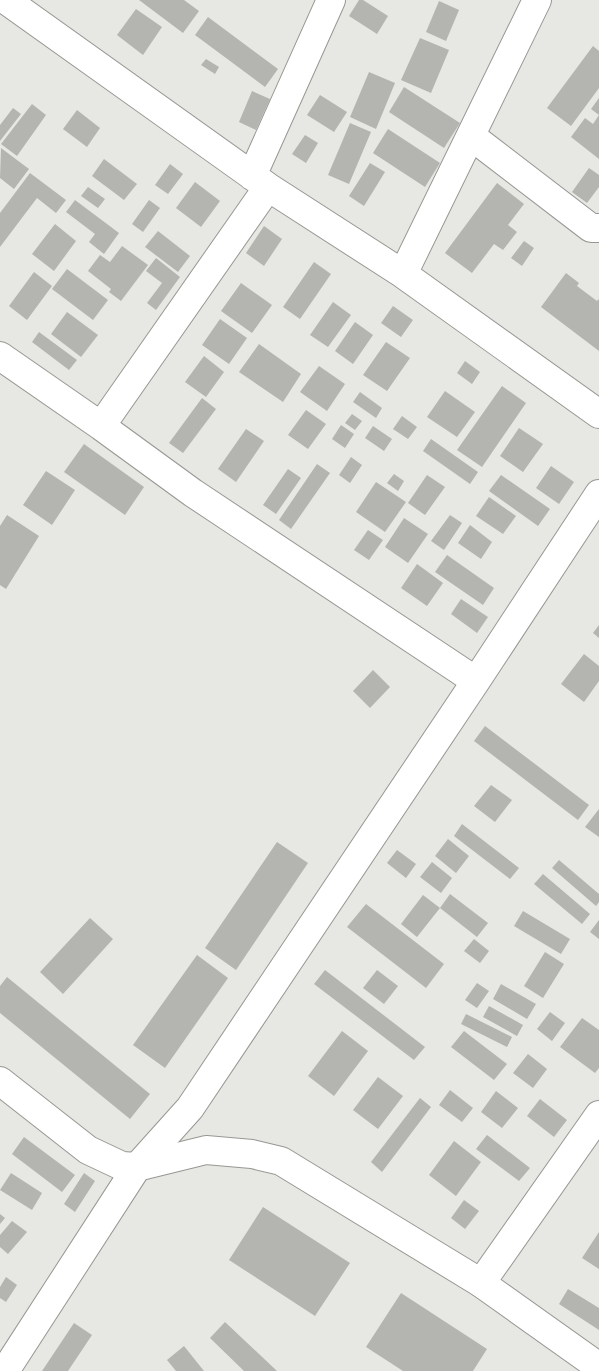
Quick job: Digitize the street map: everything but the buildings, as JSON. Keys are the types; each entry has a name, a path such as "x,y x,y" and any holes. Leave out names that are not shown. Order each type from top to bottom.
{"street":[{"path":"6,0 260,182 403,274 599,414"},
{"path":"101,426 260,182 331,0"},
{"path":"403,274 537,0"},
{"path":"471,136 592,228 599,228"},
{"path":"0,356 193,493 476,681"},
{"path":"7,1356 137,1167 190,1108 599,494"},
{"path":"0,1081 88,1150 122,1166 137,1167 206,1150 252,1154 281,1162 480,1283 599,1367"},
{"path":"480,1283 599,1116"}]}
